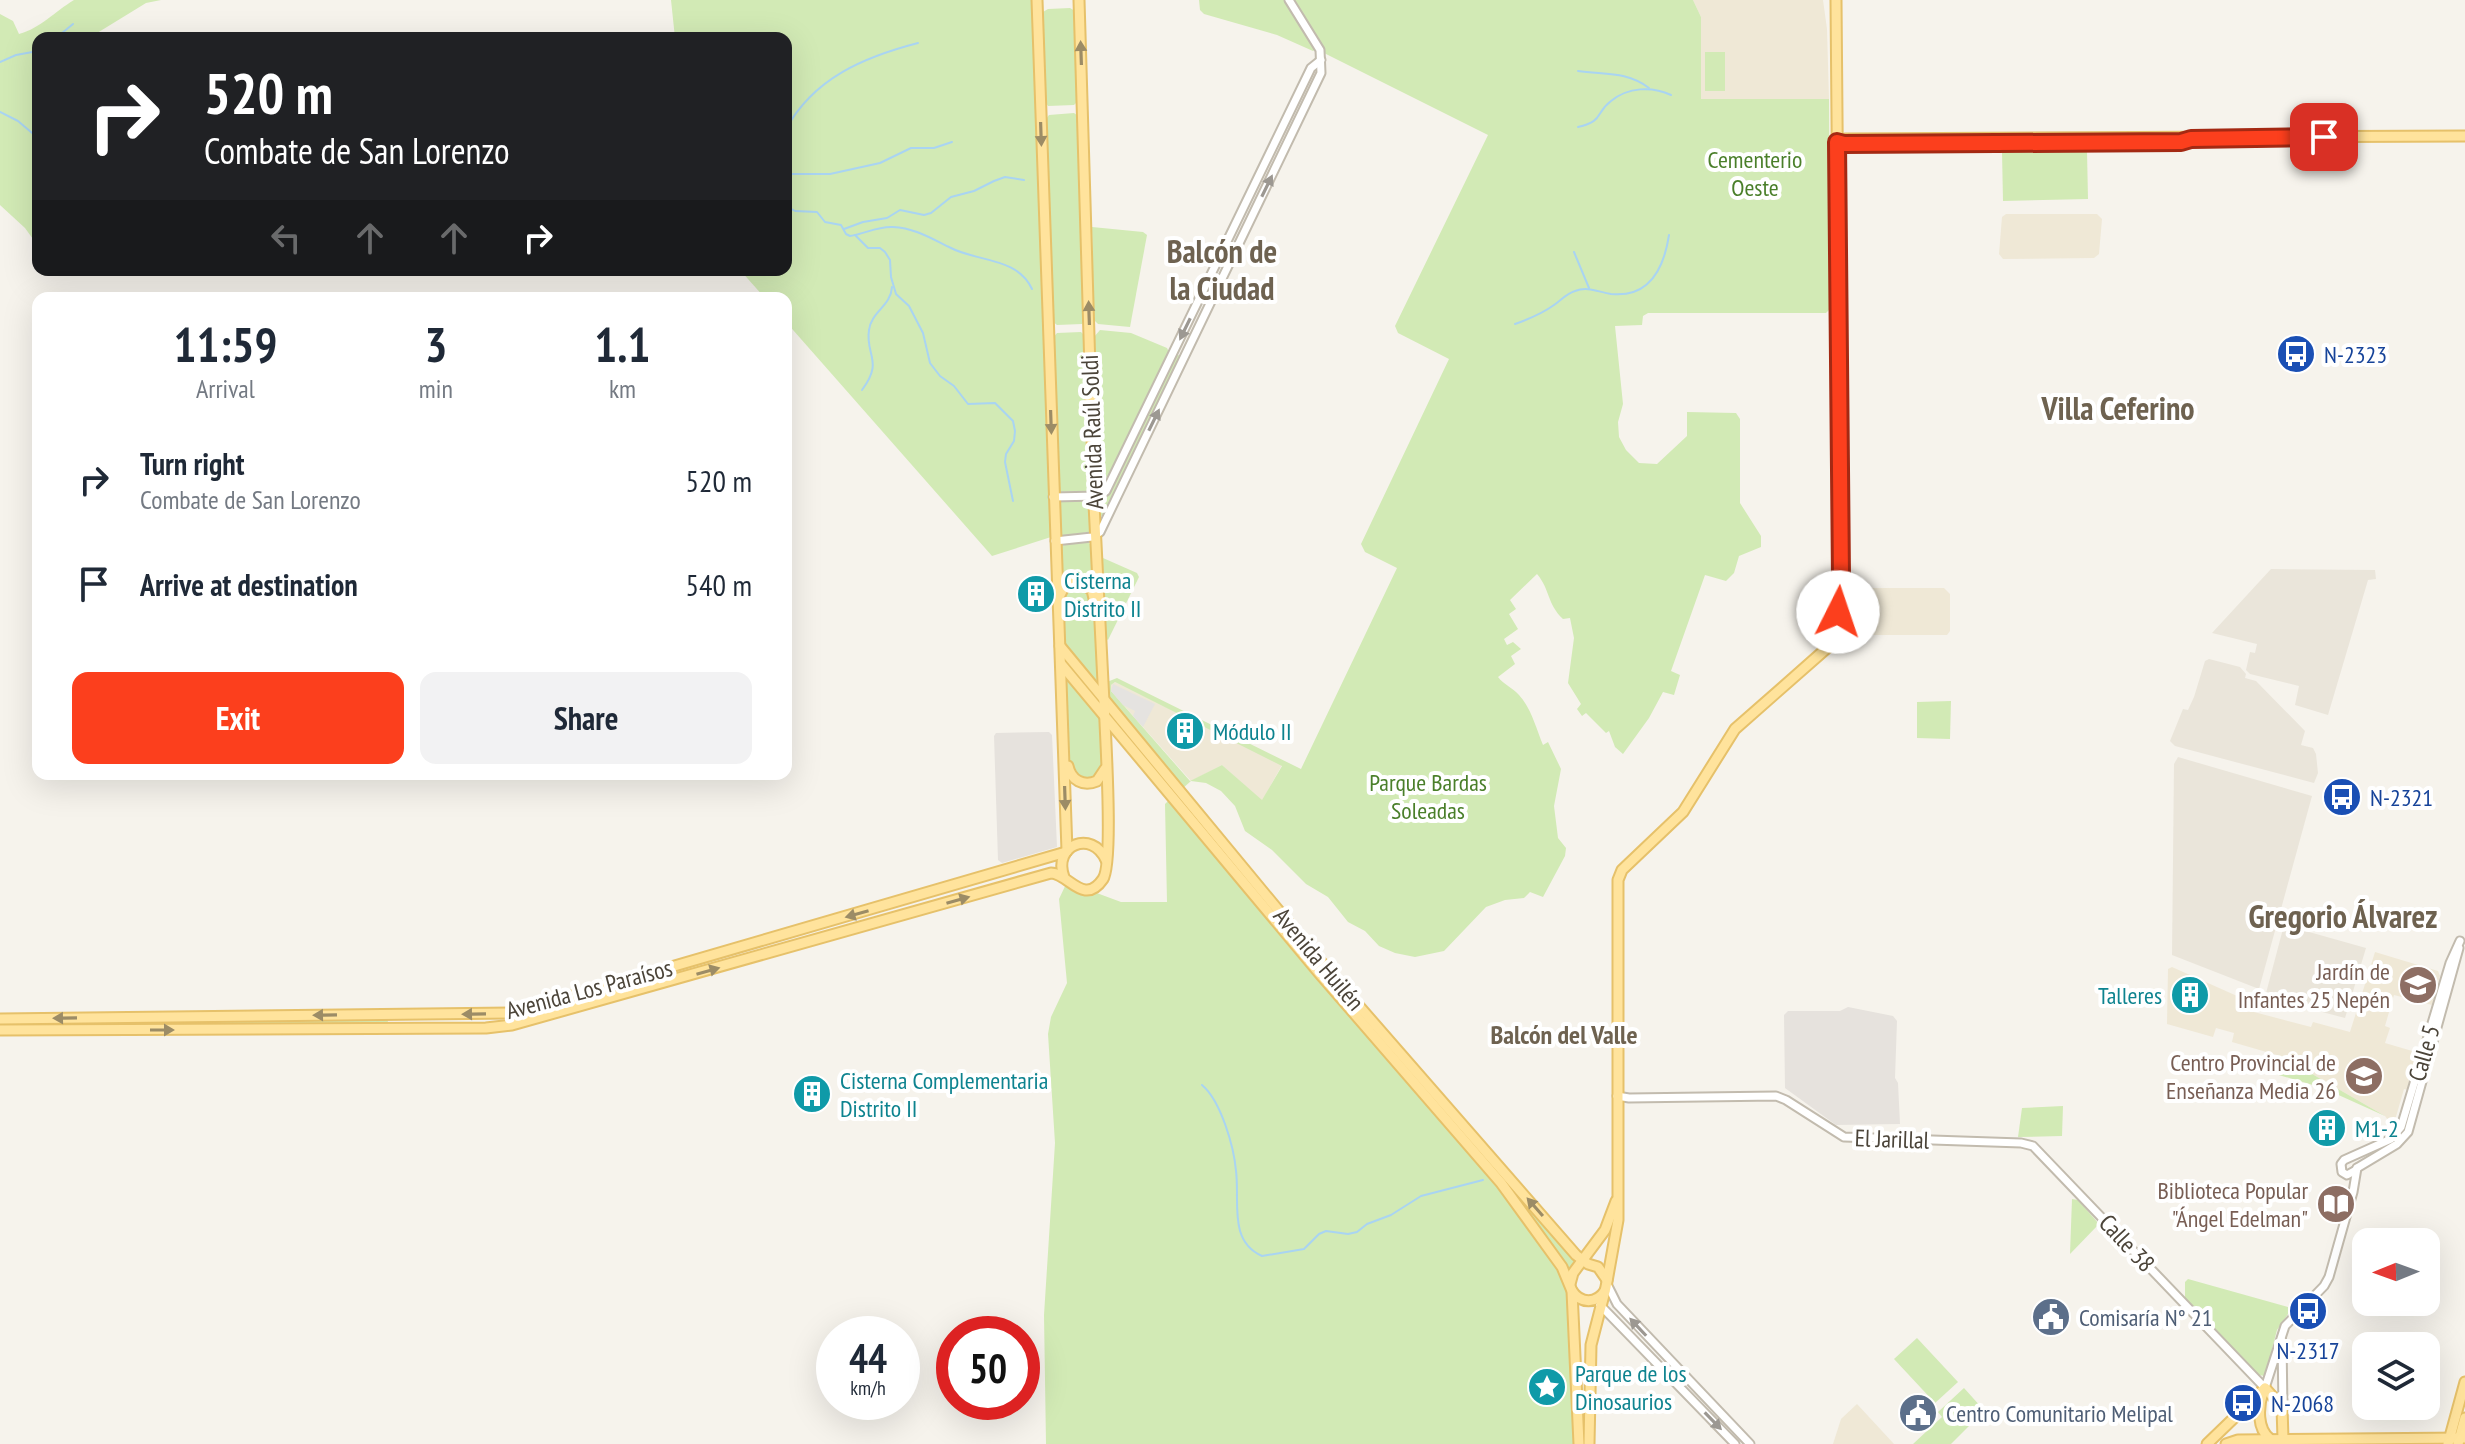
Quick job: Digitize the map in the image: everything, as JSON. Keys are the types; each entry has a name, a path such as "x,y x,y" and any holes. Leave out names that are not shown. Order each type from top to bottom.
{"main road":[{"name":"Avenida Raúl Soldi","path":"1037,0 1066,852"},
{"name":"Avenida Raúl Soldi","path":"1079,0 1107,863"},
{"path":"1589,1444 1591,1345 1597,1303 1607,1285 1618,1226 1619,875 1683,812 1735,729 1818,658 1832,639 1836,623 1841,578 1836,0"},
{"path":"1837,142 1845,139 2465,136"},
{"path":"1058,602 1065,585 1074,582 1084,584 1094,594 1100,621"},
{"name":"Avenida Huilén","path":"1060,645 1331,974 1583,1265"},
{"name":"Avenida Huilén","path":"1061,664 1331,988 1508,1191 1558,1259 1571,1288"},
{"path":"1105,741 1110,732 1119,732"},
{"path":"1063,743 1069,770 1078,781 1094,782 1106,766"},
{"name":"Avenida Los Paraísos","path":"0,1019 513,1013 1066,852 1078,844 1092,845 1103,853 1107,863 1104,878 1089,889 1074,887 1064,877 1051,873 512,1025 459,1028 0,1030"},
{"path":"1064,877 1061,864 1066,852"},
{"path":"1579,1444 1578,1376 1571,1288 1573,1273 1583,1265 1605,1230 1616,1201"},
{"path":"1583,1265 1603,1271 1607,1285"},
{"path":"1571,1288 1579,1298 1597,1303"},
{"path":"2456,1440 2465,1382"},
{"path":"2265,1388 2261,1399 2261,1428 2270,1439"},
{"path":"2207,1444 2265,1388"},
{"name":"Calle 38","path":"2265,1388 2283,1411"},
{"path":"2283,1411 2283,1439"},
{"path":"2456,1440 2465,1418"},
{"path":"2226,1444 2238,1440 2270,1439 2456,1440"}],"street":[{"path":"1055,541 1096,535 1321,73 1320,50 1289,0"},
{"path":"1053,497 1094,496 1103,494 1107,489 1311,68 1321,60"},
{"name":"Calle 5","path":"2349,1159 2391,1139 2401,1127 2450,963 2462,942"},
{"name":"Calle 5","path":"2356,1169 2397,1144 2408,1132 2462,942"},
{"name":"El Jarillal","path":"1617,1096 1778,1096 1844,1137 2029,1144 2037,1148 2069,1181"},
{"path":"2265,1388 2288,1322 2329,1277 2356,1169 2355,1162 2349,1159 2342,1162 2342,1172 2350,1175 2356,1169"},
{"name":"Calle 38","path":"2069,1181 2265,1388"},
{"path":"1607,1285 1617,1304 1750,1444"},
{"path":"1597,1303 1735,1444"},
{"path":"2282,1336 2283,1411"}],"shaded area":[{"path":"1693,0 1823,0 1829,99 1701,99 1701,17"},
{"path":"2006,214 2097,214 2102,219 2099,254 2094,258 2003,259 1999,254 2002,217"},
{"path":"2271,569 2375,570 2376,579 2368,580 2328,715 2295,705 2299,686 2250,674 2246,670 2250,652 2255,653 2257,644 2212,633"},
{"path":"1854,588 1944,588 1950,594 1950,631 1947,635 1851,635 1846,631 1850,591"},
{"path":"2209,659 2240,667 2246,674 2245,678 2256,681 2305,731 2301,745 2313,748 2316,754 2318,773 2314,783 2175,746 2170,741 2183,709 2188,710 2205,661"},
{"path":"1115,682 1282,765 1262,801 1222,765 1191,781 1111,691 1111,685"},
{"path":"1113,684 1155,704 1143,727 1133,716 1135,711 1123,705 1111,691"},
{"path":"1049,732 1052,735 1057,847 1002,863 998,860 994,736 996,733"},
{"path":"2178,757 2312,796 2259,989 2172,955 2174,764"},
{"path":"2284,925 2366,948 2345,1018 2265,997"},
{"path":"2375,952 2438,971 2440,976 2432,1005 2394,995 2385,1026 2390,1028 2385,1043 2419,1053 2409,1090 2404,1089 2393,1127 2385,1116 2300,1067 2301,1062 2232,1042 2234,1033 2216,1028 2213,1037 2167,1024 2168,969 2172,967 2255,1004 2254,1012 2311,1027 2313,1022 2350,1032"},
{"path":"1848,1007 1893,1016 1897,1021 1895,1078 1898,1083 1900,1124 1836,1125 1785,1088 1784,1015 1788,1011 1840,1011"},
{"path":"1857,1404 1894,1444 1833,1444 1841,1419"}],"green space":[{"path":"74,0 161,0 146,3 99,32 32,32 32,238 0,205 0,14 13,21 19,34 41,24"},
{"path":"671,0 1033,0 1051,537 992,556 792,329 792,292 760,292 745,276 792,276 792,32 674,32"},
{"path":"1199,0 1284,0 1316,48 1313,51 1277,35 1204,14 1200,10"},
{"name":"Parque Bardas Soleadas","path":"1293,0 1693,0 1701,17 1701,99 1829,99 1830,309 1826,313 1648,313 1643,316 1642,325 1615,326 1623,404 1618,422 1619,437 1626,450 1639,463 1657,464 1687,436 1687,412 1736,413 1740,419 1740,503 1761,536 1761,547 1739,556 1734,573 1726,581 1705,575 1671,671 1680,675 1674,695 1663,692 1623,754 1615,747 1609,731 1606,733 1586,713 1582,716 1577,709 1581,704 1568,683 1574,638 1570,618 1563,619 1558,613 1537,574 1510,600 1516,609 1509,614 1518,629 1504,639 1507,645 1513,642 1521,649 1511,656 1515,664 1498,677 1523,700 1543,745 1548,742 1561,769 1554,806 1558,838 1566,848 1565,856 1543,897 1530,892 1524,898 1505,900 1486,907 1444,951 1415,957 1379,946 1365,931 1348,922 1328,897 1306,884 1272,850 1245,831 1235,806 1221,791 1206,783 1191,781 1182,789 1107,697 1107,682 1117,678 1301,769 1397,568 1365,552 1361,544 1449,359 1398,333 1395,326 1488,135 1324,53","holes":["1115,682 1282,766 1262,800 1222,765 1190,781 1111,691 1111,685"]},
{"path":"1070,8 1075,11 1077,102 1074,105 1048,106 1045,101 1043,12"},
{"path":"1705,52 1725,52 1725,91 1705,91"},
{"path":"1074,113 1078,116 1085,320 1082,324 1057,325 1052,321 1046,119 1049,115"},
{"path":"2087,151 2088,199 2003,201 2002,152"},
{"path":"1092,227 1147,235 1130,327 1098,324 1094,320"},
{"path":"1100,330 1131,333 1167,348 1169,352 1107,484 1103,486 1099,482 1094,337"},
{"path":"1081,332 1085,336 1090,491 1058,492 1053,338 1057,333"},
{"path":"1175,356 1181,357 1105,515 1101,516 1099,513"},
{"path":"1090,501 1090,532 1060,536 1058,502"},
{"path":"1087,541 1092,546 1093,590 1088,585 1061,587 1060,546"},
{"path":"1103,558 1137,573 1139,577 1108,640 1104,637"},
{"path":"1080,584 1093,595 1097,626 1097,680 1092,679 1064,646 1061,598 1068,586"},
{"path":"1069,680 1098,711 1101,719 1102,771 1099,777 1080,781 1069,765 1066,744 1065,682"},
{"path":"1951,701 1950,739 1917,738 1917,702"},
{"path":"1110,713 1575,1260 1570,1270 1508,1187 1320,971"},
{"path":"1170,799 1507,1195 1560,1268 1568,1286 1576,1444 1046,1444 1044,1315 1055,1143 1048,1034 1051,1017 1067,983 1059,899 1067,882 1121,902 1167,902 1165,804"},
{"path":"387,1019 389,1025 45,1024 48,1021"},
{"path":"2277,1055 2301,1062 2300,1067 2385,1116 2323,1088 2272,1073"},
{"path":"2063,1106 2062,1136 2018,1137 2022,1108"},
{"path":"2072,1199 2078,1200 2099,1224 2070,1254"},
{"path":"2188,1279 2288,1307 2288,1314 2277,1330 2265,1376 2258,1375 2185,1298 2185,1282"},
{"path":"1917,1338 1958,1382 1935,1403 1894,1359"},
{"path":"1964,1388 1982,1408 1982,1413 1951,1444 1913,1444 1942,1417 1938,1412"}],"waterway":[{"path":"63,32 73,24"},
{"path":"792,119 811,96 842,72 879,55 918,43"},
{"path":"0,62 32,52"},
{"path":"1578,71 1624,76 1649,88"},
{"path":"1578,127 1592,122 1606,105 1625,93 1648,89 1671,95"},
{"path":"0,112 32,133"},
{"path":"792,174 830,174 880,163 911,148 934,148 952,142"},
{"path":"844,229 887,218 900,210 924,215 931,213 951,197 1005,177 1024,180"},
{"path":"792,209 817,212 825,222 841,225 850,236 887,227 916,232 962,252 1007,266 1017,271 1032,289"},
{"path":"855,235 868,248 880,248 890,260 896,294 909,306 923,333 930,363 940,376 954,386 968,404 995,403 1013,421 1014,441 1005,462 1013,501"},
{"path":"1515,324 1545,311 1575,291 1589,289 1624,294 1645,286 1659,269 1669,235"},
{"path":"1574,252 1589,288"},
{"path":"862,390 873,365 869,330 873,318 891,294 892,287"},
{"path":"1202,1085 1221,1113 1233,1150 1240,1230 1244,1241 1262,1256 1304,1249 1326,1231 1357,1232 1421,1196 1483,1180"}],"place":[{"name":"N-2323","path":"2296,354"},
{"name":"Cisterna Distrito II","path":"1036,594"},
{"name":"Módulo II","path":"1185,731"},
{"name":"N-2321","path":"2342,797"},
{"name":"Jardín de Infantes 25 Nepén","path":"2418,985"},
{"name":"Talleres","path":"2190,995"},
{"name":"Centro Provincial de Enseñanza Media 26","path":"2364,1076"},
{"name":"Cisterna Complementaria Distrito II","path":"812,1094"},
{"name":"M1-2","path":"2327,1128"},
{"name":"Biblioteca Popular \"Ángel Edelman\"","path":"2336,1204"},
{"name":"N-2317","path":"2308,1311"},
{"name":"Comisaría N° 21","path":"2051,1317"},
{"name":"Parque de los Dinosaurios","path":"1547,1387"},
{"name":"N-2068","path":"2243,1403"},
{"name":"Centro Comunitario Melipal","path":"1918,1413"}],"district":[{"name":"Balcón de la Ciudad","path":"1222,270"},
{"name":"Villa Ceferino","path":"2118,408"},
{"name":"Gregorio Álvarez","path":"2343,916"},
{"name":"Balcón del Valle","path":"1564,1034"}],"route":[{"path":"1838,612 1841,578 1837,142 2181,142 2191,139 2324,137"}],"park label":[{"name":"Cementerio Oeste","path":"1755,173"}]}
